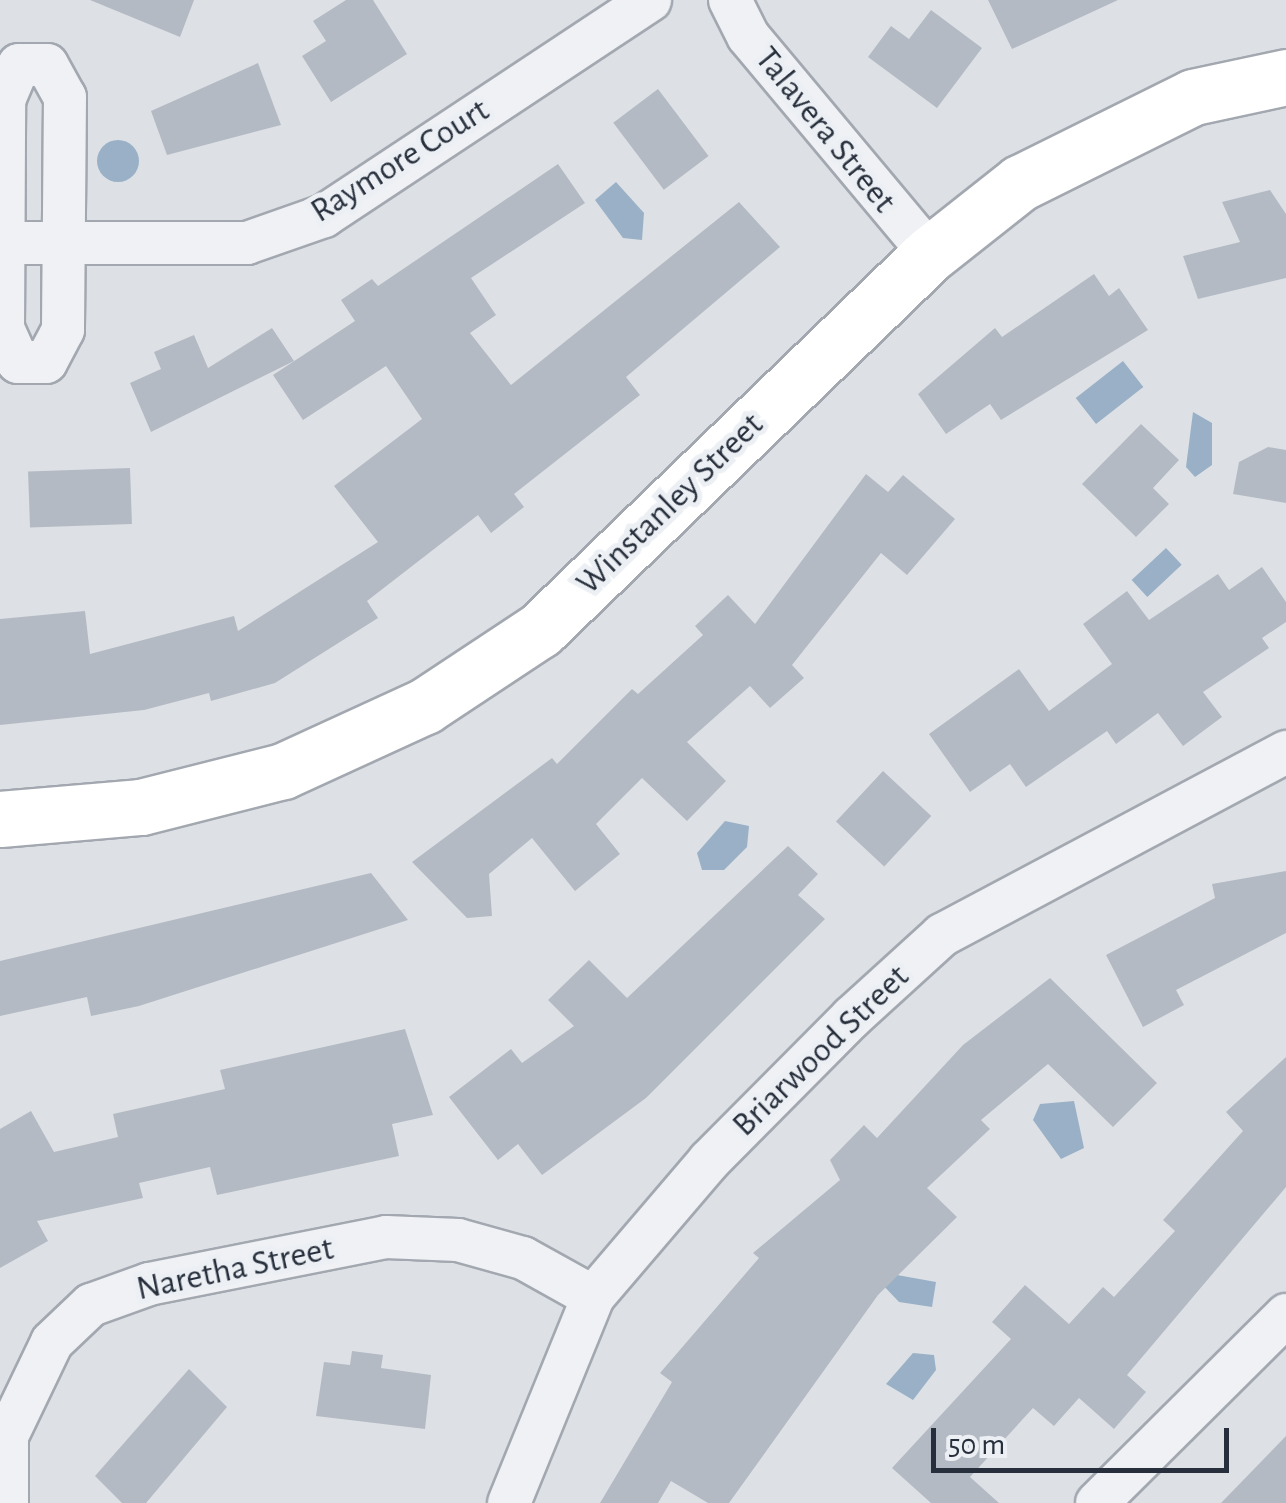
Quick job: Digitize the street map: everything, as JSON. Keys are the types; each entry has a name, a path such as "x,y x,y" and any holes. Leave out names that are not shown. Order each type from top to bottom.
{"street":[{"name":"Raymore Court","path":"3,243 246,242 324,216 650,0"},
{"name":"Talavera Street","path":"730,0 748,36 930,254"},
{"path":"19,65 47,65 66,97 64,245 63,330 46,362 18,362 2,328 4,100 19,65"},
{"name":"Winstanley Street","path":"0,818 141,807 283,772 426,706 540,630 930,254 1020,183 1119,130 1193,97 1286,77"},
{"name":"Briarwood Street","path":"508,1503 594,1297 709,1161 942,935 1286,752"},
{"name":"Naretha Street","path":"8,1503 7,1436 24,1387 52,1342 91,1304 134,1289 386,1237 458,1240 523,1258 594,1297"},
{"path":"1098,1503 1286,1316"}],"water":[{"path":"118,140 133,146 139,161 133,176 118,182 103,176 97,161 103,146"},
{"path":"616,182 644,213 642,240 623,238 595,200"},
{"path":"1123,361 1143,387 1096,424 1076,398"},
{"path":"1193,412 1212,423 1212,465 1195,477 1186,467"},
{"path":"1166,548 1182,565 1147,597 1132,580"},
{"path":"725,821 749,826 747,847 724,870 702,870 697,853"},
{"path":"1074,1101 1084,1148 1061,1159 1033,1120 1040,1104"},
{"path":"897,1275 936,1282 932,1307 899,1302 880,1282"},
{"path":"913,1353 934,1355 936,1370 913,1400 886,1384"}],"building":[{"path":"90,0 194,0 180,37"},
{"path":"346,0 373,0 407,54 331,102 302,56 326,41 313,21"},
{"path":"988,0 1118,0 1012,49"},
{"path":"931,10 982,48 937,108 868,57 891,26 909,39"},
{"path":"258,63 281,125 167,155 151,111"},
{"path":"658,89 709,156 664,190 613,123"},
{"path":"558,164 585,203 471,278 496,315 470,333 511,385 739,202 780,247 626,377 640,395 514,494 524,507 491,533 478,515 367,601 378,618 275,683 211,701 209,693 144,710 0,725 0,619 85,611 90,654 234,616 238,631 378,542 334,486 422,419 386,366 303,420 273,375 355,321 341,300 372,279 378,286"},
{"path":"1270,190 1286,214 1286,278 1198,299 1183,256 1240,242 1222,202"},
{"path":"1094,274 1109,296 1119,288 1148,330 1001,420 990,404 946,434 918,394 995,328 1002,337"},
{"path":"272,328 294,361 151,432 130,383 161,369 154,352 194,335 208,368"},
{"path":"1141,424 1179,460 1153,488 1169,504 1136,537 1082,484"},
{"path":"1268,447 1286,450 1286,503 1233,494 1239,462"},
{"path":"130,468 132,524 30,528 28,472"},
{"path":"866,474 888,492 903,475 955,519 907,575 881,553 792,665 804,678 770,708 750,686 687,742 726,781 687,821 642,778 596,824 620,854 575,891 532,838 489,874 492,916 467,918 412,862 552,758 557,764 632,689 638,694 703,635 695,626 728,595 755,624"},
{"path":"1262,567 1286,602 1286,622 1262,638 1269,648 1203,692 1222,717 1183,746 1158,713 1116,744 1107,731 1026,787 1010,764 970,792 929,734 1019,669 1049,711 1112,664 1083,624 1127,591 1149,620 1218,574 1229,590"},
{"path":"883,771 931,816 884,866 836,821"},
{"path":"788,846 818,874 798,895 825,919 646,1098 542,1175 518,1144 498,1160 449,1097 511,1049 522,1063 574,1026 548,1000 589,960 627,998"},
{"path":"1286,871 1286,933 1176,990 1184,1005 1143,1027 1106,955 1215,898 1212,884"},
{"path":"371,873 408,920 139,1006 91,1016 87,997 0,1016 0,961"},
{"path":"1050,978 1157,1083 1113,1127 1048,1064 981,1120 990,1129 927,1188 957,1217 878,1295 729,1503 708,1503 671,1481 658,1503 600,1503 672,1382 660,1373 759,1258 753,1253 840,1180 830,1160 864,1125 877,1138 963,1045"},
{"path":"405,1029 433,1115 392,1124 399,1156 217,1195 210,1167 139,1183 143,1198 37,1221 48,1241 0,1268 0,1129 31,1111 54,1152 118,1137 113,1114 225,1089 220,1070"},
{"path":"1286,1057 1286,1187 1127,1375 1146,1392 1114,1429 1079,1398 1054,1426 1033,1408 970,1477 999,1503 931,1503 892,1468 1011,1339 992,1322 1025,1285 1069,1324 1103,1287 1114,1297 1175,1231 1163,1220 1243,1131 1226,1112"},
{"path":"352,1351 383,1355 381,1368 431,1375 425,1429 316,1416 324,1362 350,1365"},
{"path":"189,1369 227,1407 146,1503 122,1503 95,1476"},
{"path":"1286,1436 1286,1503 1221,1503"}]}
